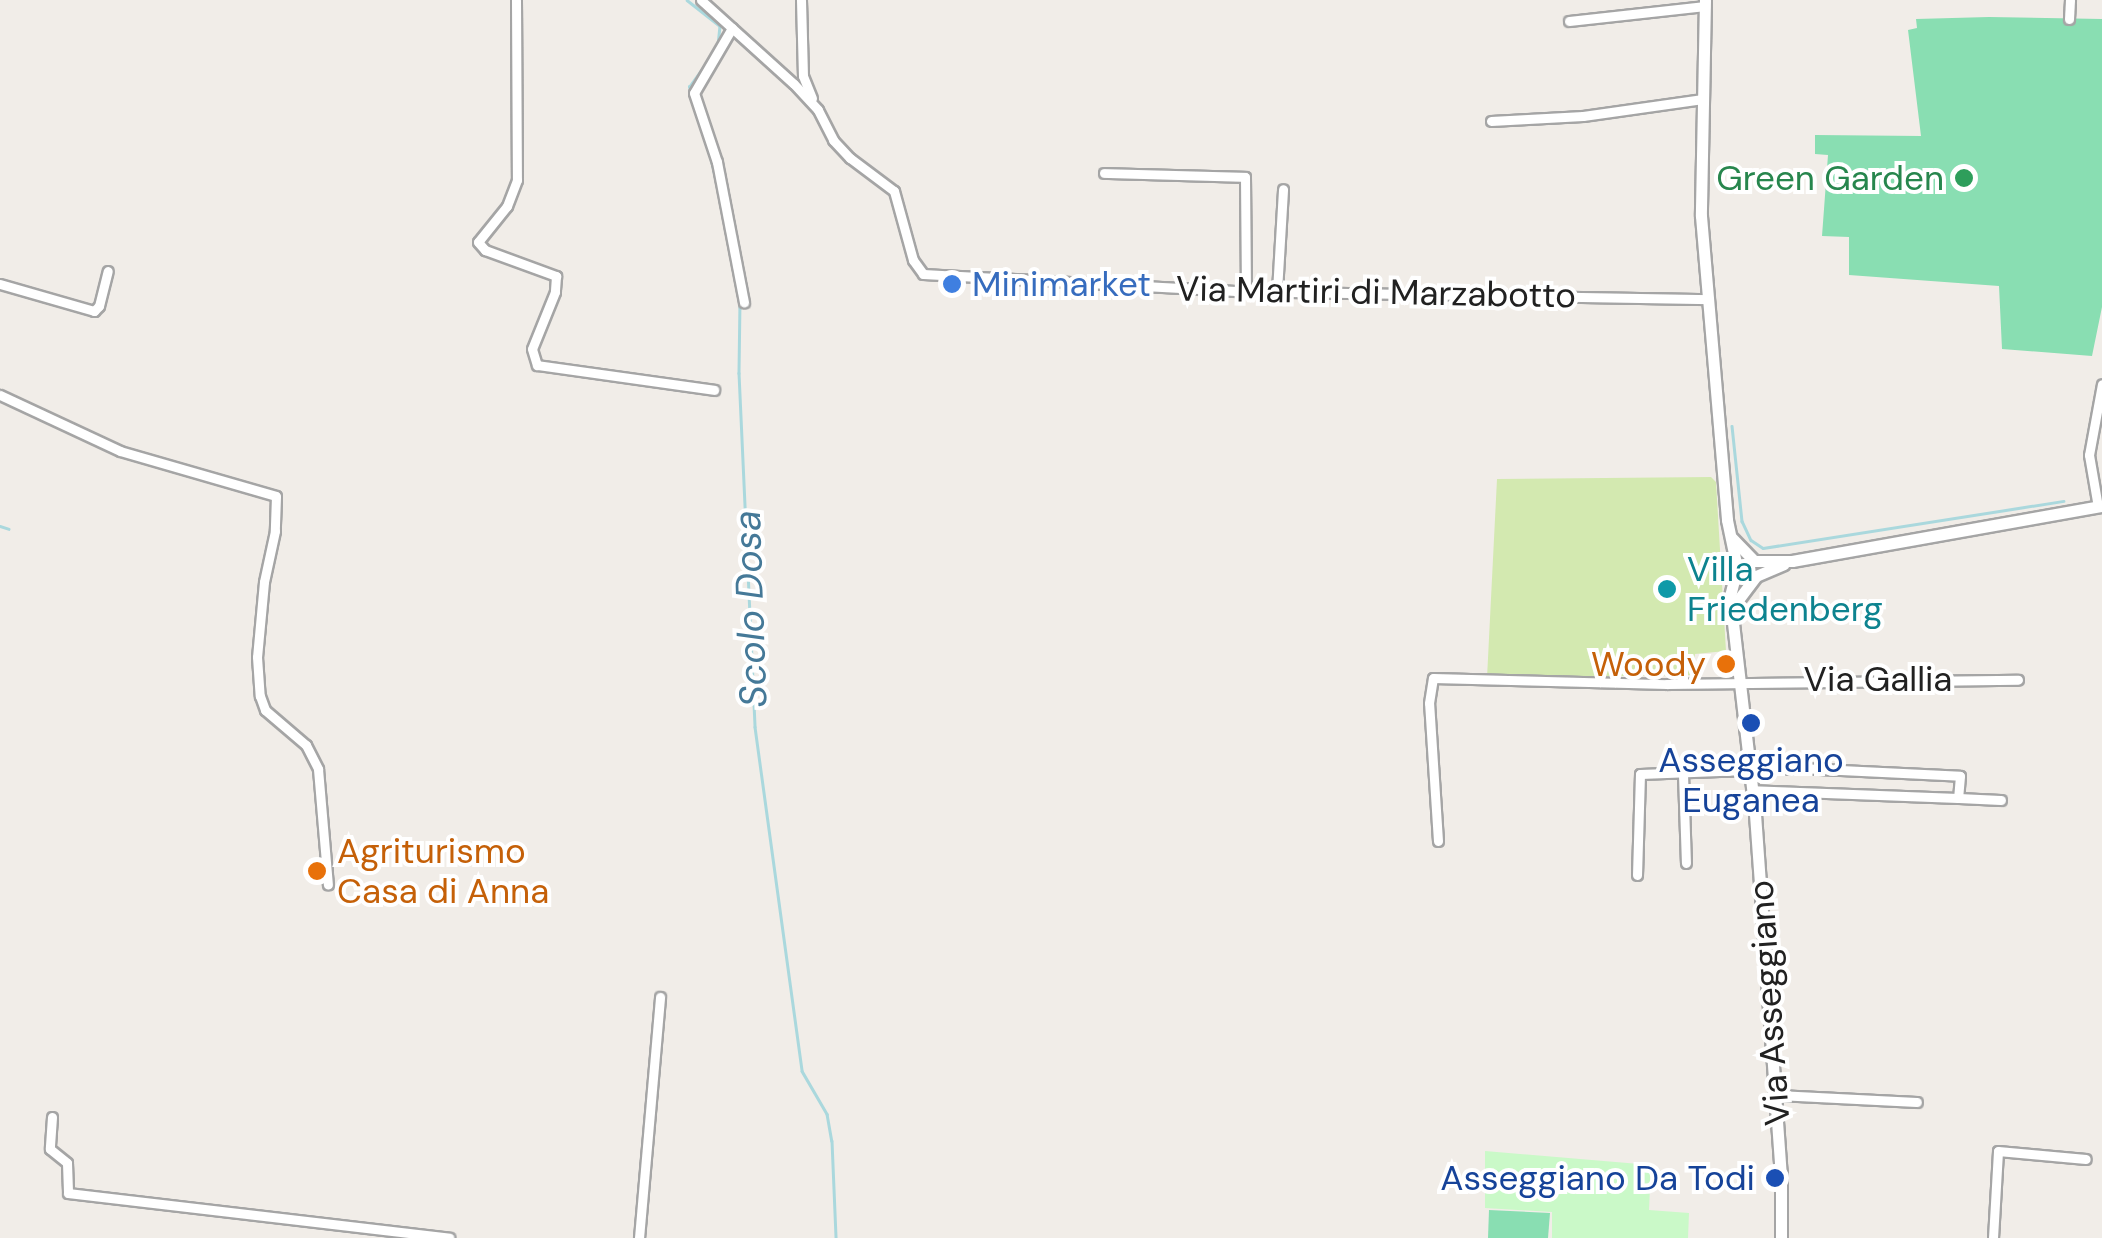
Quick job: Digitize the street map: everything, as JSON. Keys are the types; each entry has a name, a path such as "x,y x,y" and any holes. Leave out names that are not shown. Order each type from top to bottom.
{"street":[{"path":"516,0 517,180 507,206 478,242 485,250 556,276 555,292 532,350 537,366 714,390"},
{"path":"701,0 799,83"},
{"path":"799,83 801,0"},
{"path":"2069,19 2070,0"},
{"name":"Via Asseggiano","path":"1569,20 1705,3 1700,198 1729,534 1737,570 1732,608 1753,790 1776,1096 1781,1238"},
{"path":"732,28 694,93 716,162 744,302"},
{"name":"Via Martiri di Marzabotto","path":"799,83 833,140 897,196 913,260 923,274 1246,291 1708,299"},
{"path":"1492,120 1583,116 1703,99"},
{"path":"1104,173 1245,177 1246,291"},
{"path":"1277,291 1283,189"},
{"path":"0,284 94,311 99,306 108,271"},
{"path":"1792,561 1743,579 1737,570 1751,560 1792,561 2100,506 2089,455 2102,384"},
{"path":"0,395 120,451 276,496 258,683 265,710 306,745 318,769 328,885"},
{"path":"1729,534 1751,560 1754,577 1732,608"},
{"name":"Via Gallia","path":"1438,841 1429,682 1440,677 1542,681 2018,680"},
{"path":"1638,875 1640,774 1749,770 1960,776 1958,798"},
{"path":"1683,774 1686,863"},
{"path":"1753,790 2001,800"},
{"path":"639,1238 660,997"},
{"path":"1776,1096 1917,1102"},
{"path":"52,1117 50,1150 67,1163 68,1193 449,1238"},
{"path":"1993,1238 1998,1151 2086,1159"}],"green space":[{"name":"Green Garden","path":"1916,19 2102,19 2102,307 2092,356 2002,349 1999,286 1849,275 1849,237 1822,236 1828,155 1815,154 1815,135 1921,136 1908,30 1917,28"},
{"path":"1711,477 1716,482 1726,651 1695,654 1692,675 1487,678 1497,479"},
{"path":"1485,1151 1651,1165 1649,1210 1689,1213 1688,1238 1552,1238 1552,1212 1485,1208"},
{"path":"1489,1210 1550,1213 1548,1238 1488,1238"}],"waterway":[{"name":"Scolo Dosa","path":"687,0 720,26 718,44"},
{"name":"Scolo Dosa","path":"695,109 689,87 712,55"},
{"name":"Scolo Dosa","path":"710,154 716,180"},
{"name":"Scolo Dosa","path":"740,301 739,373 755,727 802,1071 827,1114 832,1141 836,1238"},
{"path":"1732,426 1742,521 1751,540 1763,548 2063,501"},
{"path":"0,526 9,529"}],"place":[{"name":"Green Garden","path":"1964,178"},
{"name":"Minimarket","path":"952,284"},
{"name":"Villa Friedenberg","path":"1667,589"},
{"name":"Woody","path":"1726,664"},
{"name":"Asseggiano Euganea","path":"1751,723"},
{"name":"Agriturismo Casa di Anna","path":"317,871"},
{"name":"Asseggiano Da Todi","path":"1775,1178"}]}
